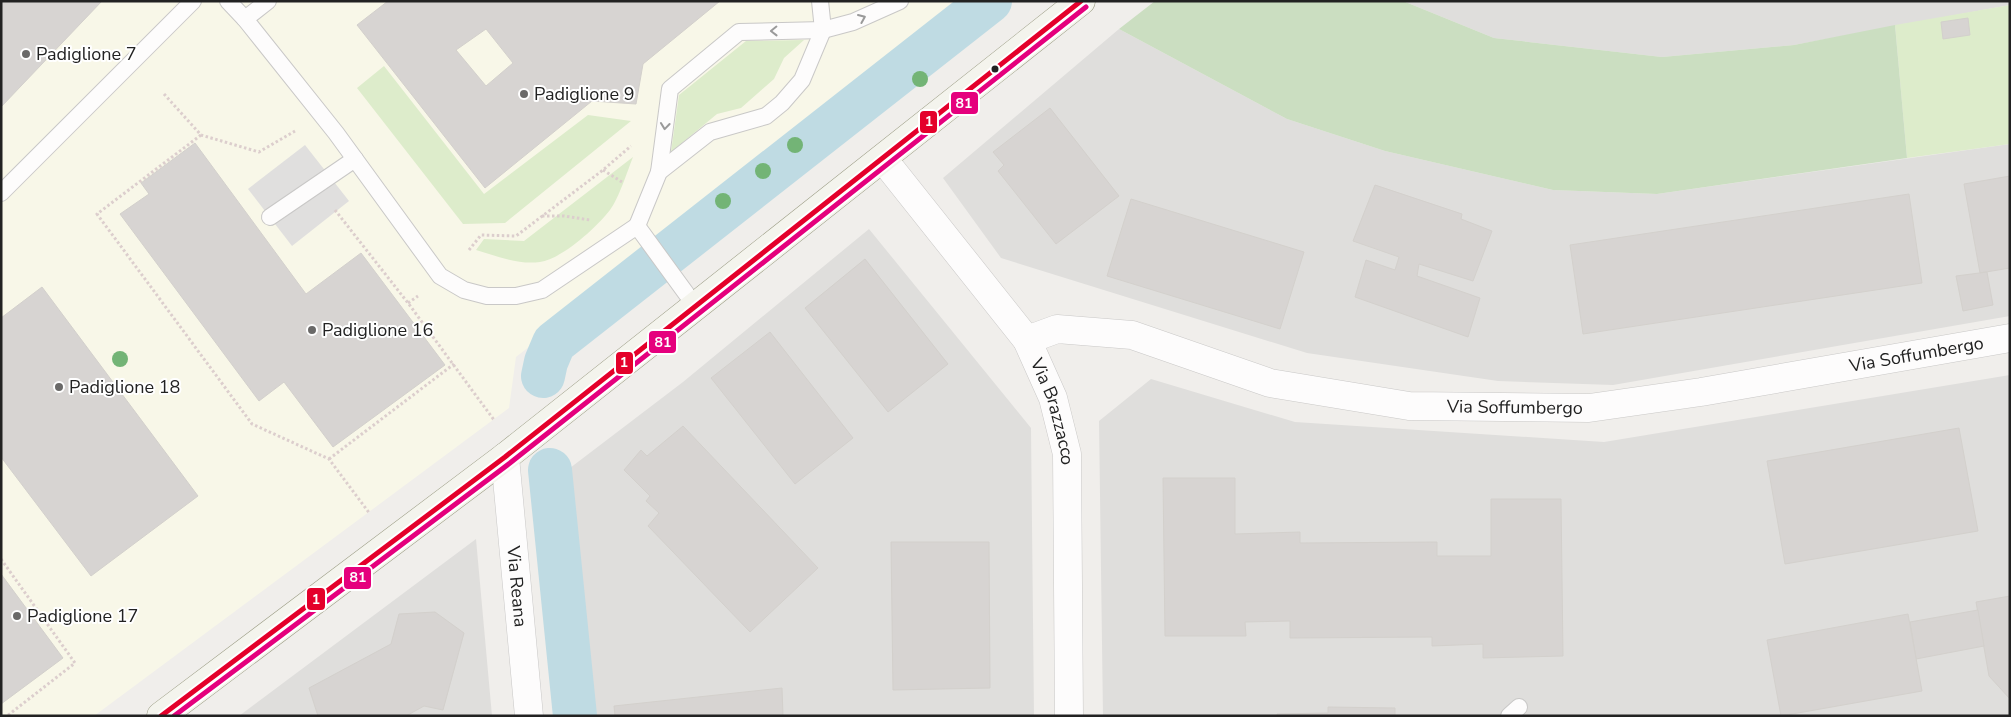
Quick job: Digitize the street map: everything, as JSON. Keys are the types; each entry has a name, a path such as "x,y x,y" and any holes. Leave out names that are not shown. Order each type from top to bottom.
{"street":[{"path":"161,716 510,453 1081,1"},
{"name":"Via Brazzacco","path":"883,158 1027,340 1054,398 1067,454 1069,716"},
{"name":"Via Soffumbergo","path":"1027,340 1057,329 1132,335 1270,383 1409,406 1589,408 1701,392 2010,338"},
{"name":"Via Reana","path":"510,453 529,716"}],"lane":[{"path":"1,193 193,1"},
{"path":"228,1 245,19 355,159 440,276 464,290 488,296 516,296 542,290 637,226 659,172 670,89 739,32 823,30 853,22 900,1"},
{"path":"245,19 268,1"},
{"path":"811,1 823,30"},
{"path":"659,172 710,132 766,116 782,103 802,80 812,60 823,30 820,1"},
{"path":"270,217 355,159"},
{"path":"637,226 696,307"}],"path":[{"path":"164,94 201,135 259,152 295,131 300,138"},
{"path":"469,250 481,235 516,236 603,170 666,117"},
{"path":"201,135 97,214 252,424 330,459 372,517"},
{"path":"331,206 454,364 510,453"},
{"path":"330,459 454,364"},
{"path":"1,559 75,663 7,716"}],"shaded area":[{"path":"1,1 970,1 516,357 509,408 94,716 1,716"},
{"path":"1403,1 2010,1 2010,5 1794,45 1662,57 1494,38"},
{"path":"1119,29 1287,119 1385,151 1553,190 1657,194 2010,144 2010,316 1613,385 1498,381 1307,353 1001,258 943,178"},
{"path":"305,145 349,201 292,246 248,189"},
{"path":"869,229 1031,428 1034,716 595,716 570,468 683,382"},
{"path":"2010,375 2010,716 1103,716 1099,421 1151,379 1295,422 1604,442"},
{"path":"476,539 492,716 239,716"}],"green space":[{"path":"1155,1 1403,1 1494,38 1662,57 1794,45 1895,25 1907,158 1657,194 1553,190 1385,151 1287,119 1119,29"},
{"path":"2010,5 2010,144 1907,158 1895,25"},
{"path":"804,40 784,58 774,79 741,108 717,114 671,152 679,95 746,41"},
{"path":"384,66 484,194 588,115 631,121 505,223 463,224 357,88"},
{"path":"633,157 620,192 610,210 588,233 558,255 549,260 532,263 508,259 476,250 484,239 524,241"}],"building":[{"name":"Padiglione 7","path":"1,1 102,1 1,107"},
{"name":"Padiglione 9","path":"388,1 720,1 643,64 636,104 592,101 485,188 357,25","holes":["486,29 513,63 486,86 456,50"]},
{"path":"1968,18 1970,35 1943,39 1941,22"},
{"path":"1050,108 1119,196 1056,244 998,171 1004,165 993,152"},
{"name":"Padiglione 16","path":"195,143 306,294 361,253 445,365 333,447 284,382 259,401 120,214 149,194 141,183"},
{"path":"2010,176 2010,268 1980,273 1964,184"},
{"path":"1375,185 1462,214 1461,219 1492,231 1473,281 1419,264 1417,276 1480,298 1468,337 1355,297 1366,260 1395,270 1399,257 1353,241"},
{"path":"1909,194 1922,283 1583,334 1570,245"},
{"path":"1131,199 1304,252 1280,329 1107,276"},
{"path":"865,259 948,364 888,412 805,308"},
{"path":"1987,272 1993,305 1963,311 1956,276"},
{"name":"Padiglione 18","path":"42,287 198,496 91,576 1,457 1,318"},
{"path":"770,332 853,438 795,484 711,378"},
{"path":"683,426 818,568 750,632 648,526 659,513 646,501 650,496 624,470 641,450 647,456"},
{"path":"1959,428 1978,531 1785,564 1767,461"},
{"path":"1163,478 1235,478 1235,534 1300,532 1300,543 1437,542 1437,556 1491,556 1491,499 1561,499 1563,656 1483,658 1483,644 1432,646 1432,637 1290,638 1290,621 1245,622 1246,636 1165,636"},
{"path":"891,542 989,542 990,688 893,690"},
{"name":"Padiglione 17","path":"1,574 63,658 1,704"},
{"path":"2010,596 2010,699 1989,676 1976,602"},
{"path":"1978,610 1984,646 1916,659 1910,622"},
{"path":"435,612 464,633 443,710 424,706 406,716 318,716 309,688 391,644 399,614"},
{"path":"1908,614 1922,691 1781,716 1767,640"},
{"path":"782,688 783,716 615,716 614,706"},
{"path":"1328,707 1395,708 1395,716 1277,716 1277,714 1328,713"}],"waterway":[{"path":"543,376 546,362 554,343 990,1"},
{"path":"550,470 575,716"}],"transit line":[{"name":"1","path":"161,716 505,457 1081,1"},
{"name":"81","path":"174,716 510,463 1086,7"}],"place":[{"name":"Padiglione 7","path":"26,54"},
{"name":"Padiglione 9","path":"524,94"},
{"name":"Padiglione 16","path":"312,330"},
{"name":"Padiglione 18","path":"59,387"},
{"name":"Padiglione 17","path":"17,616"}]}
